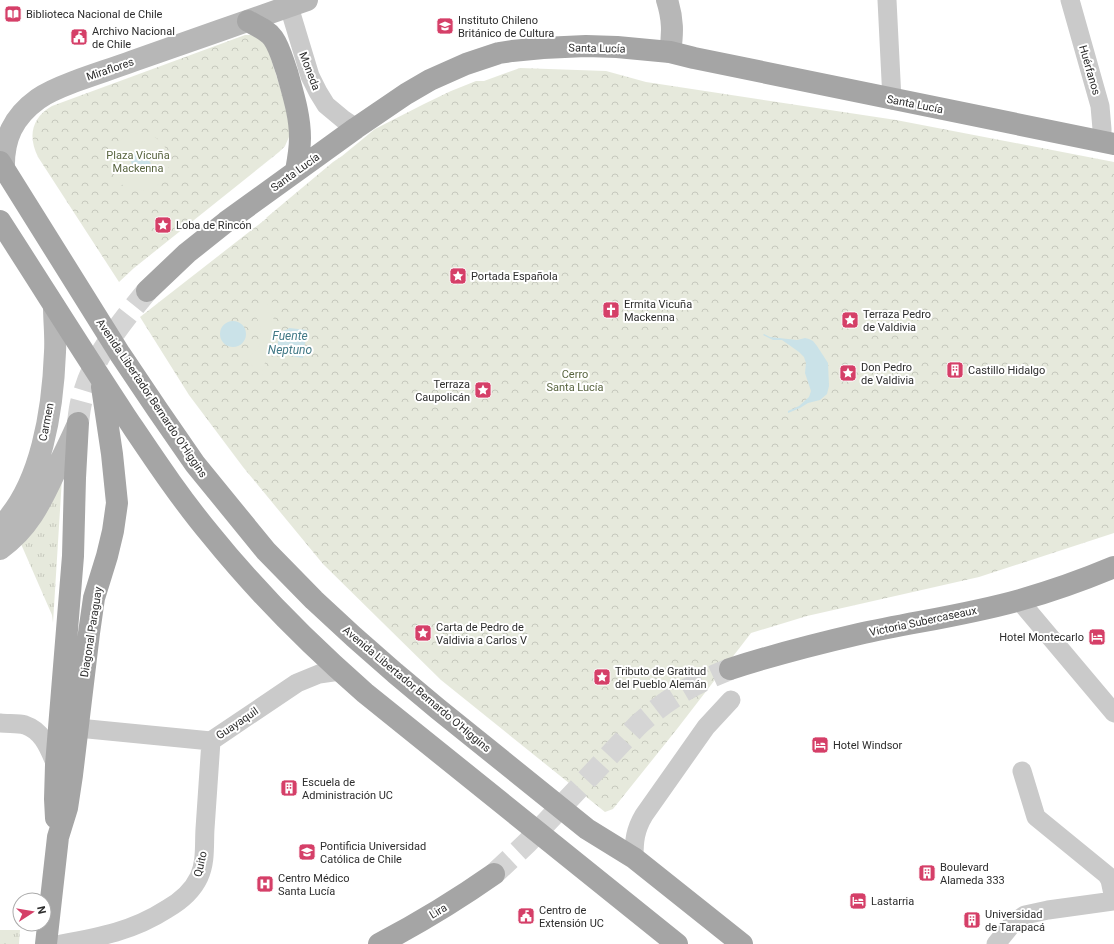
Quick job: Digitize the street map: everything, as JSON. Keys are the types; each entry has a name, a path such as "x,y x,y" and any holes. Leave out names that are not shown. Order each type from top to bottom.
{"main road":[{"path":"667,0 672,21 670,52"},
{"name":"Miraflores","path":"2,166 7,138 11,128 26,109 44,95 60,87 248,21 294,2"},
{"path":"248,21 265,30 272,37 282,57 299,118 300,138 296,171"},
{"name":"Santa Lucía","path":"147,291 187,253 226,222 356,128 406,94 430,80 466,64 499,53 543,48 586,46 617,47 670,52 892,100 1108,143"},
{"name":"Avenida Libertador Bernardo O'Higgins","path":"2,166 120,354 161,415 195,464 266,551 314,600 395,673 587,829 634,858 742,944"},
{"path":"0,221 101,380 182,499 210,535 269,601 340,671 677,944"},
{"name":"Carmen","path":"0,527 22,500 40,451 53,381 55,351 54,306"},
{"name":"Diagonal Paraguay","path":"46,944 58,837 70,792 94,598 107,556 113,531 117,503 112,454 101,380"},
{"name":"Diagonal Paraguay","path":"0,549 16,535 29,520 40,502 77,424 73,556 56,765 55,799 58,837"},
{"name":"Victoria Subercaseaux","path":"730,669 757,660 859,634 1020,600 1093,576 1114,567"},
{"name":"Lira","path":"379,944 433,914 494,874"}],"street":[{"path":"887,0 892,100"},
{"name":"Huérfanos","path":"1070,0 1100,106 1102,129 1108,143"},
{"name":"Moneda","path":"294,2 310,76 326,105 333,112 356,128"},
{"path":"1020,600 1114,713"},
{"name":"Guayaquil","path":"78,728 211,741 297,683 319,674 340,671"},
{"path":"634,858 634,840 638,824 644,814 706,727 731,700"},
{"path":"0,723 24,725 35,731 47,743 56,765"},
{"name":"Quito","path":"61,944 102,937 126,930 153,918 177,903 189,893 199,876 204,853 211,741"},
{"path":"996,944 1013,923 1025,916 1048,910 1114,900 1110,880 1107,875 1036,817 1022,771"}],"green space":[{"name":"Plaza Vicuña Mackenna","path":"245,35 256,37 267,46 289,116 289,137 285,146 134,268 119,282 38,157 32,135 36,122 45,111 52,106"},
{"name":"Cerro Santa Lucía","path":"520,68 606,71 646,82 896,120 1114,162 1114,533 979,577 807,616 751,633 613,809 605,812 441,680 323,564 243,467 189,395 140,317 267,218 333,162 375,129 451,91 476,81 484,81"},
{"path":"140,133 156,138 164,146 169,162 164,178 156,186 140,191 124,186 116,178 111,162 116,146 124,138"},
{"path":"273,302 272,313 276,323 272,326 268,333 261,332 259,322 252,313"},
{"path":"260,342 266,343 271,356 264,364 262,375 246,358 255,352"},
{"path":"62,479 53,623 52,615 21,544"},
{"path":"0,930 12,930 12,932 20,932 19,944 0,944"}],"water":[{"path":"142,149 149,155 149,161 151,163 146,169 138,171 132,166 129,157"},
{"path":"233,321 242,325 246,334 242,343 233,347 224,343 220,334 224,325"},
{"name":"Fuente Neptuno","path":"289,328 307,330 307,332 303,332 302,339 306,339 304,348 301,348 300,355 303,355 303,358 286,354 279,349 279,336 283,331"},
{"path":"764,334 770,337 797,340 805,338 813,341 828,363 829,386 827,394 820,400 808,403 788,413 788,411 799,406 809,397 811,391 805,373 806,363 804,357 799,352 782,340 773,340 763,335"}],"tunnel":[{"path":"78,423 82,399 88,381 101,353 109,340 147,291"},
{"path":"494,874 527,843 649,715 681,692 730,669"}],"place":[{"name":"Biblioteca Nacional de Chile","path":"13,14"},
{"name":"Instituto Chileno Británico de Cultura","path":"445,26"},
{"name":"Archivo Nacional de Chile","path":"79,37"},
{"name":"Loba de Rincón","path":"163,225"},
{"name":"Portada Española","path":"458,276"},
{"name":"Ermita Vicuña Mackenna","path":"611,310"},
{"name":"Terraza Pedro de Valdivia","path":"850,320"},
{"name":"Castillo Hidalgo","path":"955,370"},
{"name":"Don Pedro de Valdivia","path":"848,373"},
{"name":"Terraza Caupolicán","path":"483,390"},
{"name":"Carta de Pedro de Valdivia a Carlos V","path":"423,633"},
{"name":"Hotel Montecarlo","path":"1097,637"},
{"name":"Tributo de Gratitud del Pueblo Alemán","path":"602,677"},
{"name":"Hotel Windsor","path":"820,745"},
{"name":"Escuela de Administración UC","path":"289,788"},
{"name":"Pontificia Universidad Católica de Chile","path":"307,852"},
{"name":"Boulevard Alameda 333","path":"927,873"},
{"name":"Centro Médico Santa Lucía","path":"265,884"},
{"name":"Lastarria","path":"858,901"},
{"name":"Centro de Extensión UC","path":"526,916"},
{"name":"Universidad de Tarapacá","path":"972,920"}]}
